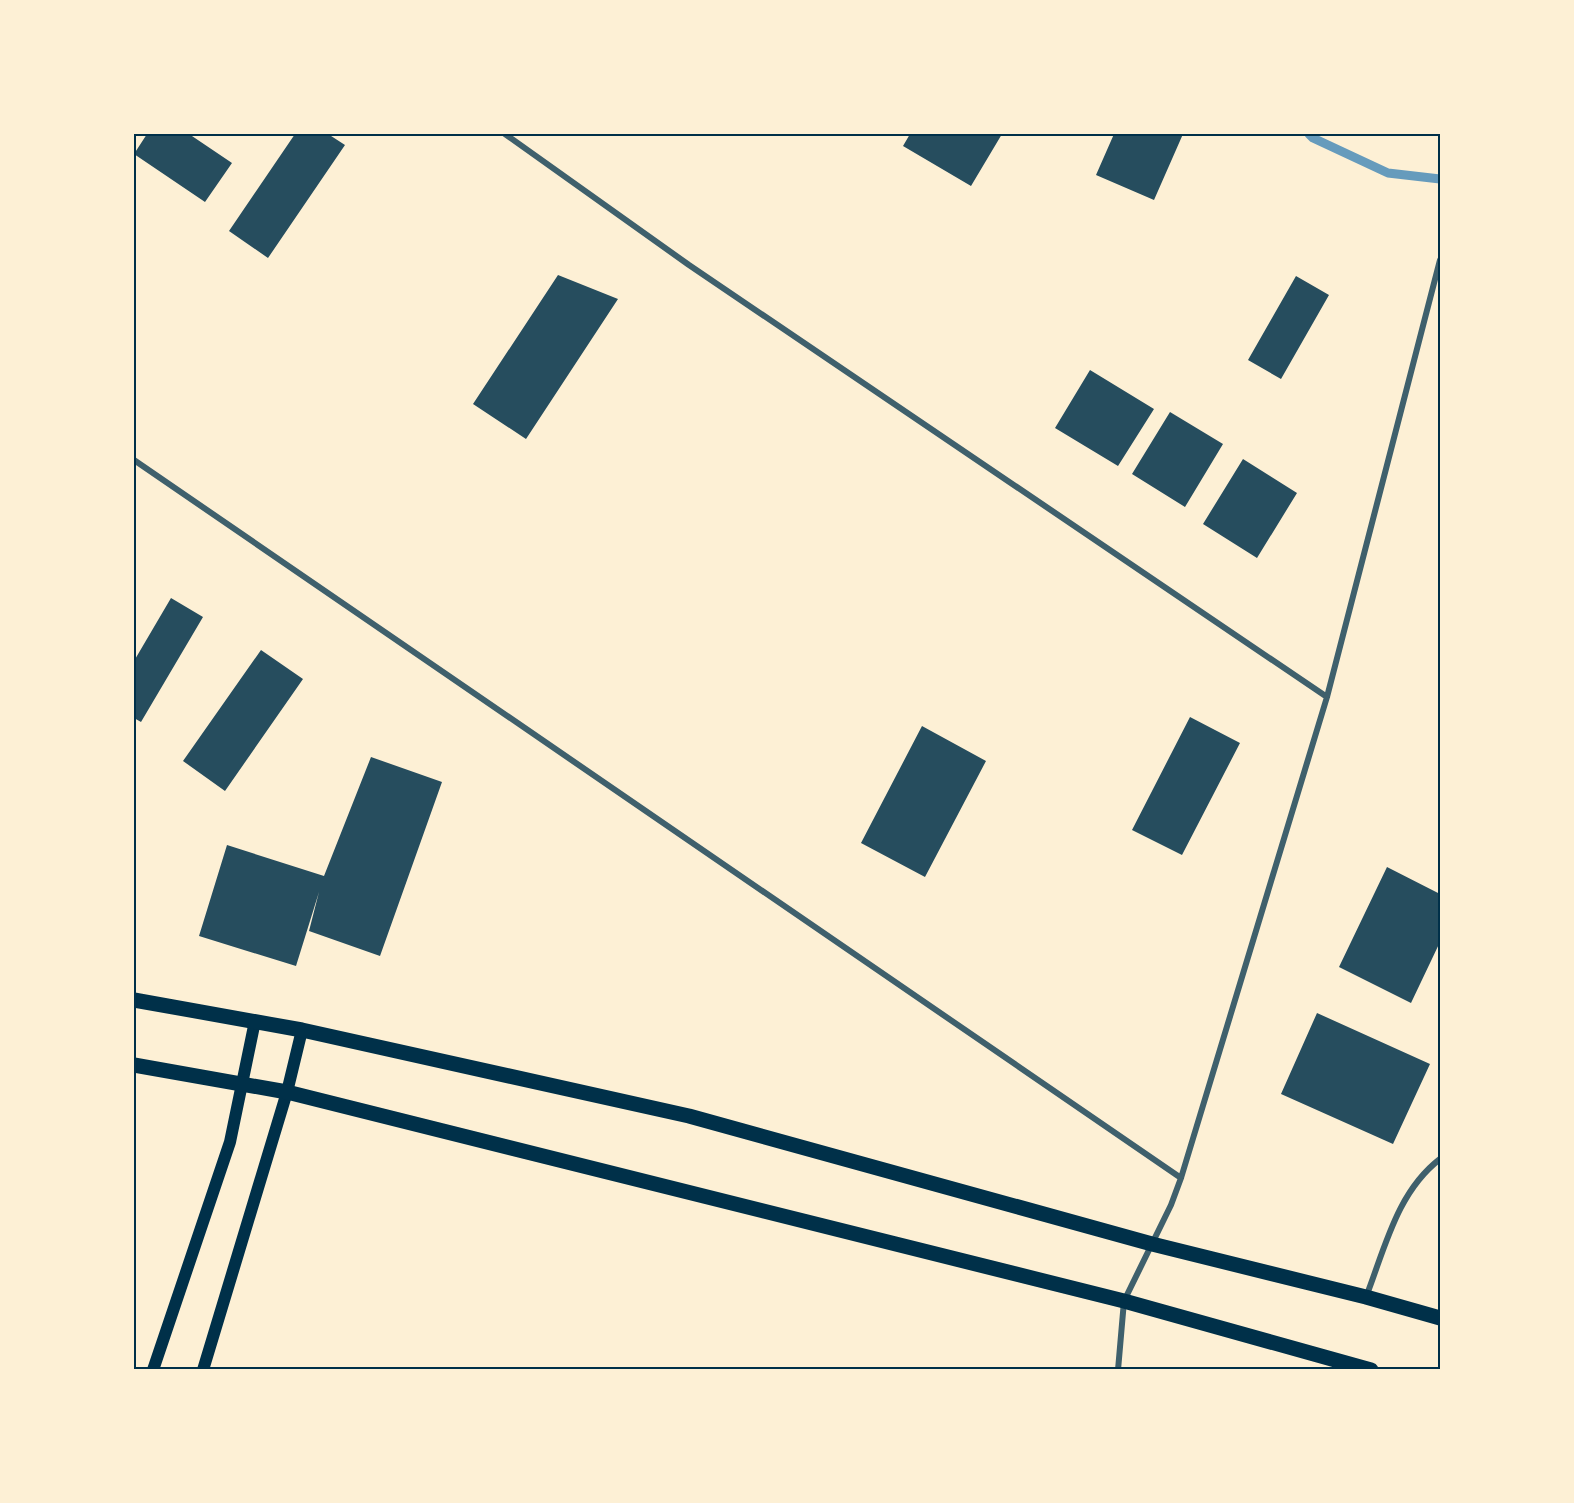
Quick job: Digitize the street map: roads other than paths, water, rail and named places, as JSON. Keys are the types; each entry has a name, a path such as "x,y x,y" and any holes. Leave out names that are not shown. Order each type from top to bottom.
{"main road":[{"path":"134,1000 302,1030 689,1116 1152,1244 1366,1297 1440,1318"},
{"path":"153,1370 230,1142 255,1021"},
{"path":"203,1370 287,1092 302,1030"},
{"path":"134,1065 287,1092 1124,1300 1371,1370"}],"street":[{"path":"505,134 699,272 1327,697"},
{"path":"1118,1370 1124,1300 1171,1205 1181,1178 1327,697 1440,260"},
{"path":"134,460 1181,1178"},
{"path":"1366,1297 1400,1206 1426,1170 1440,1159"}],"waterway":[{"path":"1309,134 1313,138 1388,173 1440,179"}]}
